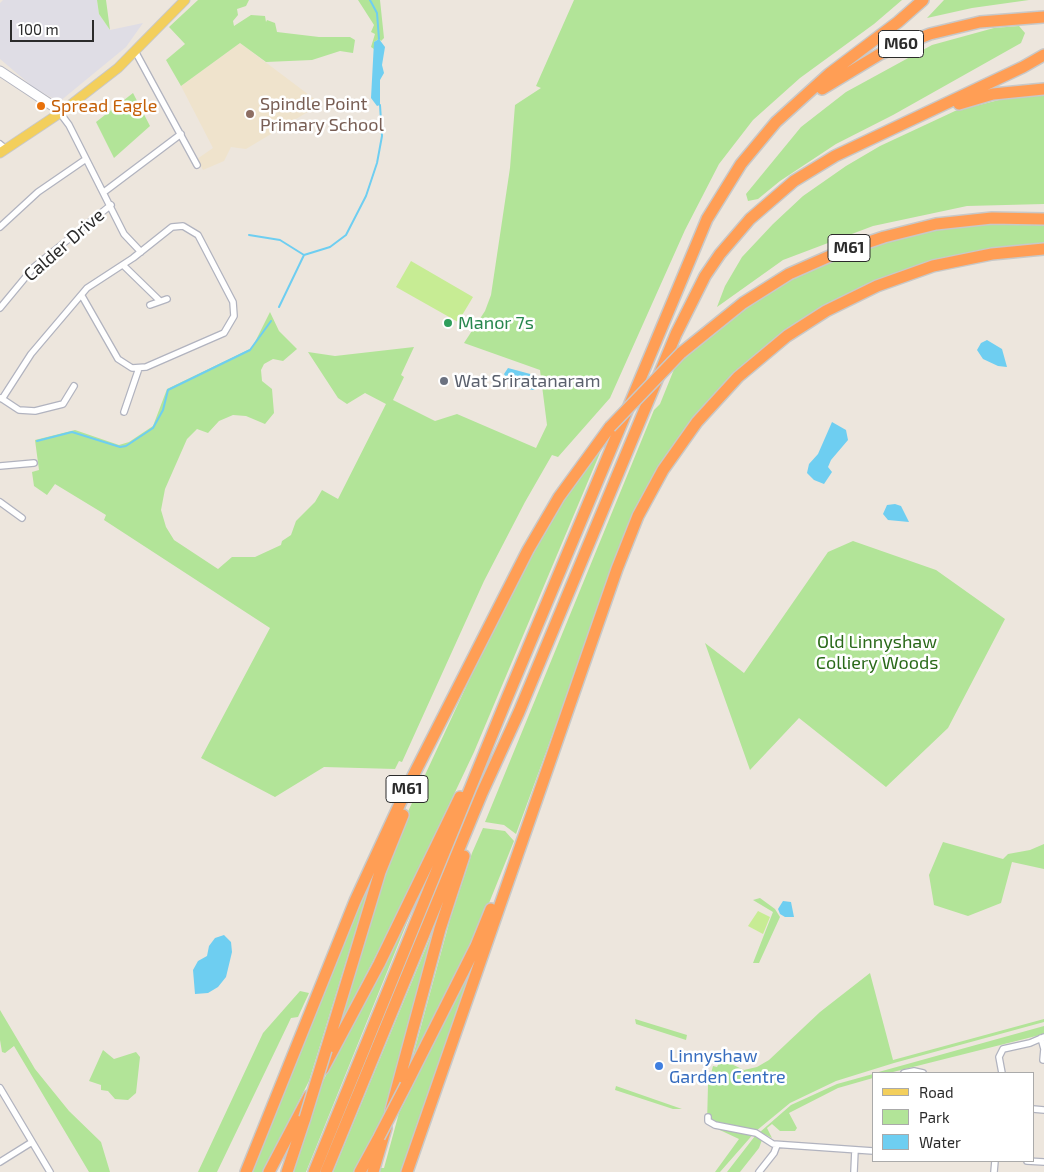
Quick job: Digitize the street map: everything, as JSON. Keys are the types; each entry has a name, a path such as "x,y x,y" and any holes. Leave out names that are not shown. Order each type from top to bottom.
{"highway":[{"name":"M60","path":"776,122 829,74 892,27 923,0"},
{"name":"M60","path":"776,122 853,68 907,42 946,29 980,22 1044,17"},
{"path":"326,1172 478,802 519,712 676,334 692,299 712,266 750,219 794,181 835,156 1044,55"},
{"path":"915,118 992,94 1044,89"},
{"path":"314,1172 505,703 707,219 741,164 776,122"},
{"name":"M61","path":"246,1172 356,901 409,784 496,609 532,542 559,497 610,427 681,353 743,303 789,274 839,252 876,239 936,224 992,218 1044,219"},
{"name":"M61","path":"407,1172 617,570 638,516 663,470 697,422 738,377 770,349 804,325 846,300 877,286 933,266 966,258 1044,249"},
{"path":"269,1172 380,964 505,703"},
{"path":"373,1172 448,904 519,712"},
{"name":"M61","path":"360,1172 476,946 566,716"},
{"name":"M61","path":"287,1172 380,872 434,736"}],"main road":[{"path":"2,149 61,113 118,68 185,0"}],"street":[{"path":"135,51 197,165"},
{"path":"0,72 61,113 69,124 128,241 141,252"},
{"path":"104,192 181,134"},
{"path":"0,227 38,192 86,159"},
{"name":"Calder Drive","path":"0,308 34,267 111,205"},
{"path":"74,386 63,404 35,412 19,410 1,398 31,354 87,288 123,265 172,227 183,226 198,235 235,309 232,322 224,333 140,368 132,368 118,360 82,296"},
{"path":"123,265 164,300 150,305"},
{"path":"125,412 140,368"},
{"path":"0,466 35,464"},
{"path":"0,502 23,517"},
{"path":"1002,1072 999,1058 1003,1049 1030,1043 1042,1038 1043,1060"},
{"path":"0,1088 50,1172"},
{"path":"708,1117 708,1121 715,1125 756,1133 769,1143 777,1145 872,1151"},
{"path":"0,1162 32,1142"},
{"path":"758,1172 774,1153 777,1145"},
{"path":"854,1172 855,1150"}],"shaded area":[{"path":"3,0 97,0 99,14 110,30 143,23 126,47 59,102 33,87 0,59 0,3"},
{"name":"Spindle Point Primary School","path":"240,43 321,104 246,149 231,147 224,161 203,170 197,159 213,148 181,86"}],"green space":[{"path":"97,0 106,0 110,30 99,14"},
{"path":"198,0 249,0 246,6 237,9 238,15 233,21 234,26 251,15 265,16 266,22 267,20 275,23 277,32 319,37 350,37 355,40 353,53 340,51 312,60 266,62 240,43 181,86 166,60 185,44 169,27"},
{"path":"358,0 380,0 384,38 381,41 379,39 374,42 374,49 371,47 375,34 371,32 374,25"},
{"path":"574,0 902,0 874,24 800,78 753,120 719,164 685,230 610,398 558,457 552,455 525,502 484,581 402,762 399,761 395,769 324,767 275,797 201,758 270,628 104,520 106,515 55,484 47,495 34,486 32,472 39,470 35,440 75,430 119,445 129,442 153,426 167,389 252,348 270,312 279,331 297,349 283,361 273,359 264,364 261,370 262,381 272,389 274,413 265,424 246,416 233,415 219,421 208,433 197,429 187,439 165,489 161,510 166,527 174,540 218,569 232,557 255,557 281,545 282,541 291,535 296,521 315,502 322,490 338,499 386,404 365,393 347,404 338,398 308,352 335,356 414,347 401,375 404,377 393,400 435,421 457,414 536,448 547,425 540,370 464,343 485,311 491,295 510,168 515,105 541,88 536,86"},
{"path":"944,0 1029,0 972,8 927,18"},
{"path":"1019,26 1025,33 1021,43 893,115 836,144 780,181 758,199 748,201 746,194 801,127 846,92 932,45 994,28"},
{"path":"133,93 150,126 114,158 96,122"},
{"path":"1044,95 1044,204 967,206 873,226 783,260 717,307 725,286 742,257 803,196 846,166 880,146 955,111 1007,98"},
{"path":"1001,222 1044,222 1044,247 956,257 809,316 682,435 608,583 516,834 504,825 485,822 654,410 660,404 677,362 721,322 794,276 849,252 902,236 949,227"},
{"path":"411,261 473,297 458,322 396,287"},
{"path":"605,441 474,752 396,917 336,1032 377,894 405,818 479,659 536,544 558,505"},
{"name":"Old Linnyshaw Colliery Woods","path":"853,541 936,570 1005,619 948,728 886,787 799,718 750,770 705,643 744,673 828,552"},
{"path":"483,828 505,831 514,841 479,928 410,1067 451,916 472,853"},
{"path":"943,842 1003,859 1008,854 1030,850 1044,844 1044,869 1012,862 1001,903 968,916 934,905 929,875"},
{"path":"375,868 309,1081 263,1172 250,1172"},
{"path":"423,883 306,1172 291,1172 314,1099"},
{"path":"760,898 775,909 780,917 759,963 753,963 773,912 753,900"},
{"path":"442,909 384,1118 356,1172 333,1172"},
{"path":"758,911 770,917 763,934 748,926"},
{"path":"473,965 403,1172 380,1172 381,1168 384,1168 399,1113"},
{"path":"870,973 893,1060 1044,1019 1044,1022 836,1081 790,1103 756,1131 720,1172 715,1172 739,1139 707,1124 708,1085 713,1066 717,1067 721,1059 744,1070 757,1067 769,1060 820,1012"},
{"path":"300,991 309,993 298,1017 291,1018 217,1172 198,1172 263,1033"},
{"path":"0,1010 35,1069 69,1111 101,1142 110,1172 89,1172 14,1046 5,1053 2,1052"},
{"path":"635,1019 687,1035 686,1040 636,1024"},
{"path":"1044,1026 1044,1034 893,1072 879,1072"},
{"path":"103,1050 114,1059 136,1052 140,1057 136,1093 128,1100 115,1099 108,1091 101,1090 101,1085 89,1081"},
{"path":"872,1074 872,1078 838,1088 789,1113 797,1128 795,1131 780,1131 772,1124 767,1128 772,1138 760,1132 791,1105 837,1084"},
{"path":"616,1086 682,1109 673,1109 615,1090"},
{"path":"755,1136 762,1140 759,1148 740,1172 727,1172"}],"water":[{"path":"379,39 385,47 382,65 384,73 380,80 380,105 377,106 371,98 374,42"},
{"path":"987,340 1002,349 1007,367 998,366 983,359 977,350 981,343"},
{"path":"508,368 534,375 538,382 537,388 533,390 509,385 504,374"},
{"path":"832,422 846,430 848,440 831,460 828,467 832,472 824,484 814,480 807,473 809,464 818,454"},
{"path":"895,504 901,506 909,522 888,520 883,514 887,505"},
{"path":"783,901 791,902 794,917 785,917 780,914 778,909"},
{"path":"224,935 231,942 232,952 226,977 218,987 208,993 195,994 193,970 198,961 207,956 209,946 215,938"}],"waterway":[{"path":"370,0 377,13 379,39"},
{"path":"279,307 304,255 330,247 346,235 366,196 377,163 382,136 380,105"},
{"path":"249,235 280,240 304,255"},
{"path":"37,441 72,432 120,447 126,446 153,428 163,410 168,390 250,350 271,321"}],"place":[{"name":"Spread Eagle","path":"41,106"},
{"name":"Spindle Point Primary School","path":"250,114"},
{"name":"Manor 7s","path":"448,323"},
{"name":"Wat Sriratanaram","path":"444,381"},
{"name":"Linnyshaw Garden Centre","path":"659,1066"}]}
